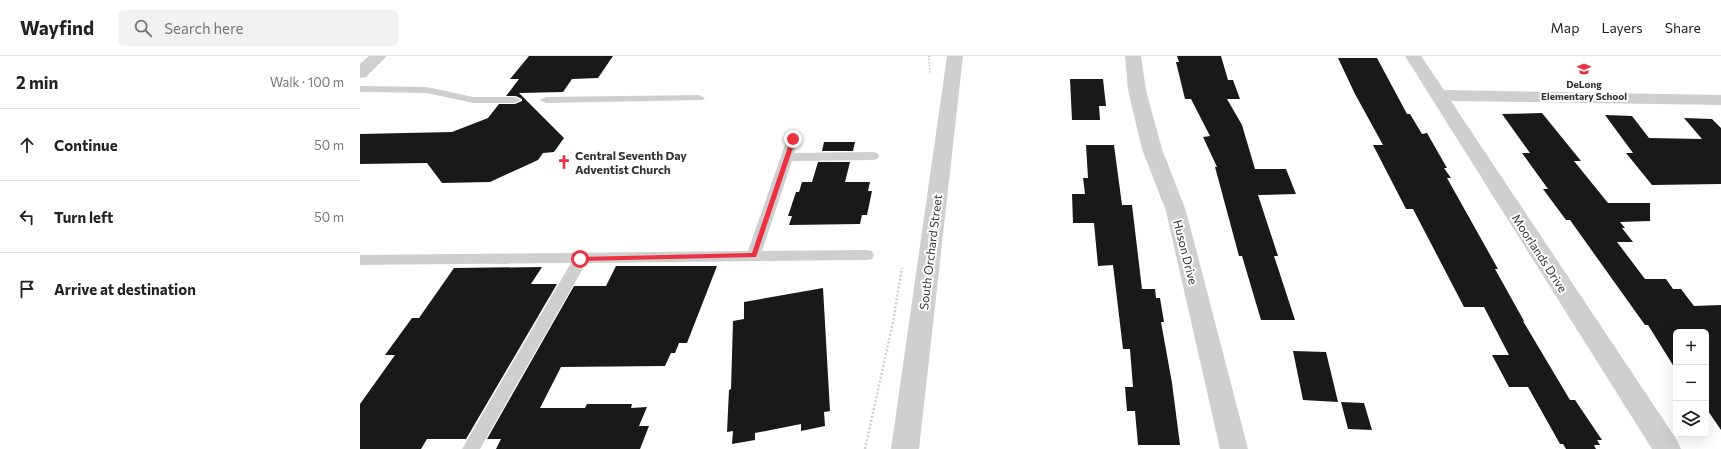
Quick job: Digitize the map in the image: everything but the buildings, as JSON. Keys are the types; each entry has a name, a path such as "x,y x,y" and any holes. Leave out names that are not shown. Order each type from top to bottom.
{"street":[{"path":"360,73 378,56"},
{"name":"South Orchard Street","path":"905,449 955,56"},
{"name":"Huson Drive","path":"1133,56 1137,90 1152,149 1176,211 1234,449"},
{"name":"Moorlands Drive","path":"1413,56 1667,449"},
{"path":"1438,95 1721,100"}],"lane":[{"path":"360,89 427,90 473,100 515,100"},
{"path":"546,100 699,98"},
{"path":"754,255 793,139"},
{"path":"786,157 873,156"},
{"path":"360,260 867,255"},
{"path":"471,449 580,259"}],"path":[{"path":"930,56 931,79"},
{"path":"865,449 893,322 902,267"}],"place":[{"name":"DeLong Elementary School","path":"1584,69"},
{"name":"Central Seventh Day Adventist Church","path":"564,162"}],"route":[{"path":"580,259 754,255 793,139"}]}
